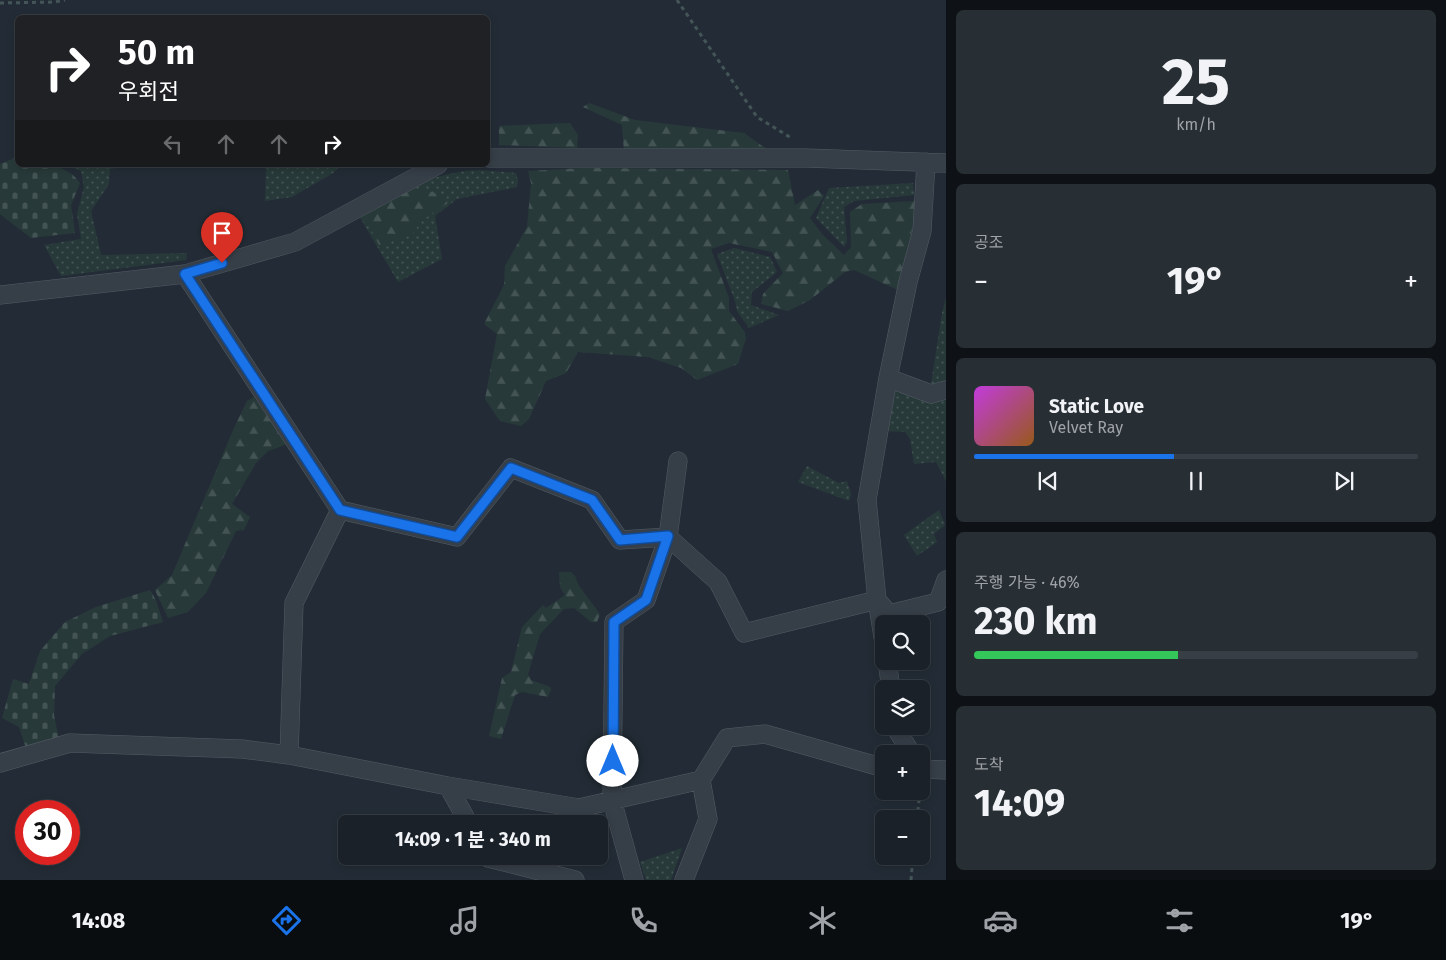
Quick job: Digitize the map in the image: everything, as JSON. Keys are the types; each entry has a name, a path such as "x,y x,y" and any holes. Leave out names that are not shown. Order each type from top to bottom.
{"street":[{"path":"490,158 806,158 946,163"},
{"path":"879,615 867,500 888,378 908,282 922,232 926,162"},
{"path":"0,295 185,274 295,242 434,167"},
{"path":"185,274 340,510 457,537 511,468 592,500 620,540 668,536 718,582 744,633 877,600"},
{"path":"888,378 931,394 946,390"},
{"path":"634,880 612,800 614,622 646,600 668,536 678,461"},
{"path":"289,755 294,603 340,510"},
{"path":"877,600 889,614 938,602 946,580"},
{"path":"684,880 708,819 701,780 727,738 765,734 875,765"},
{"path":"0,763 70,743 242,749 289,755 448,786 579,808 701,780"},
{"path":"930,769 946,770"},
{"path":"448,786 464,815"},
{"path":"516,865 575,880"}],"path":[{"path":"0,3 46,3 65,0"},
{"path":"677,0 757,117 804,145 806,158"},
{"path":"911,880 912,865"}],"green space":[{"path":"589,103 635,120 744,133 768,150 624,152 622,125 583,107"},
{"path":"570,123 578,135 577,148 499,145 499,126"},
{"path":"15,158 15,167 56,167 74,176 80,183 71,205 75,233 31,238 0,214 0,164"},
{"path":"71,167 122,167 110,169 109,184 91,211 101,255 187,253 186,260 61,276 44,245 81,239 77,214 84,187 81,171"},
{"path":"266,167 339,167 333,173 292,197 265,201"},
{"path":"584,168 788,170 795,205 818,190 824,196 810,218 822,234 844,255 851,247 850,212 862,204 914,201 917,209 898,290 854,270 845,272 810,300 788,311 761,304 763,294 783,273 772,252 729,243 711,249 729,298 729,311 744,331 746,338 738,364 697,380 681,368 648,357 578,352 566,373 546,381 529,419 521,426 500,421 485,399 497,334 484,324 504,285 505,266 527,227 531,183 528,171"},
{"path":"479,170 516,173 517,187 457,199 435,216 442,259 398,282 358,214 416,184 446,175"},
{"path":"913,183 914,195 854,201 844,207 847,242 844,247 816,218 829,188"},
{"path":"424,190 446,196 448,203 422,220 412,235 379,245 364,216 407,191"},
{"path":"734,248 770,257 777,272 752,292 751,305 779,315 749,328 737,311 717,254"},
{"path":"946,298 946,383 938,385 931,384"},
{"path":"893,388 946,395 946,481 936,462 914,464 910,439 905,432 886,431"},
{"path":"254,397 286,440 285,445 268,451 256,463 232,504 250,517 244,530 236,531 206,593 188,612 168,618 155,590 172,575 234,428 247,401"},
{"path":"807,466 839,483 847,481 851,494 849,501 798,482"},
{"path":"939,510 945,525 934,534 937,542 917,556 904,535"},
{"path":"559,572 571,572 575,576 579,586 600,614 597,622 591,622 574,608 564,609 540,634 528,674 531,680 550,687 551,690 548,697 522,692 515,695 501,739 489,736 502,678 511,672 522,627 543,605 546,608 565,595 560,587"},
{"path":"150,590 156,600 163,622 110,636 82,654 55,686 54,715 59,740 27,751 19,727 2,718 13,679 29,684 40,651 65,622 96,607"},
{"path":"682,848 671,880 646,880 640,862"}],"route":[{"path":"222,263 185,274 340,510 457,537 511,468 592,500 620,540 668,536 646,600 614,622 613,761"}]}
